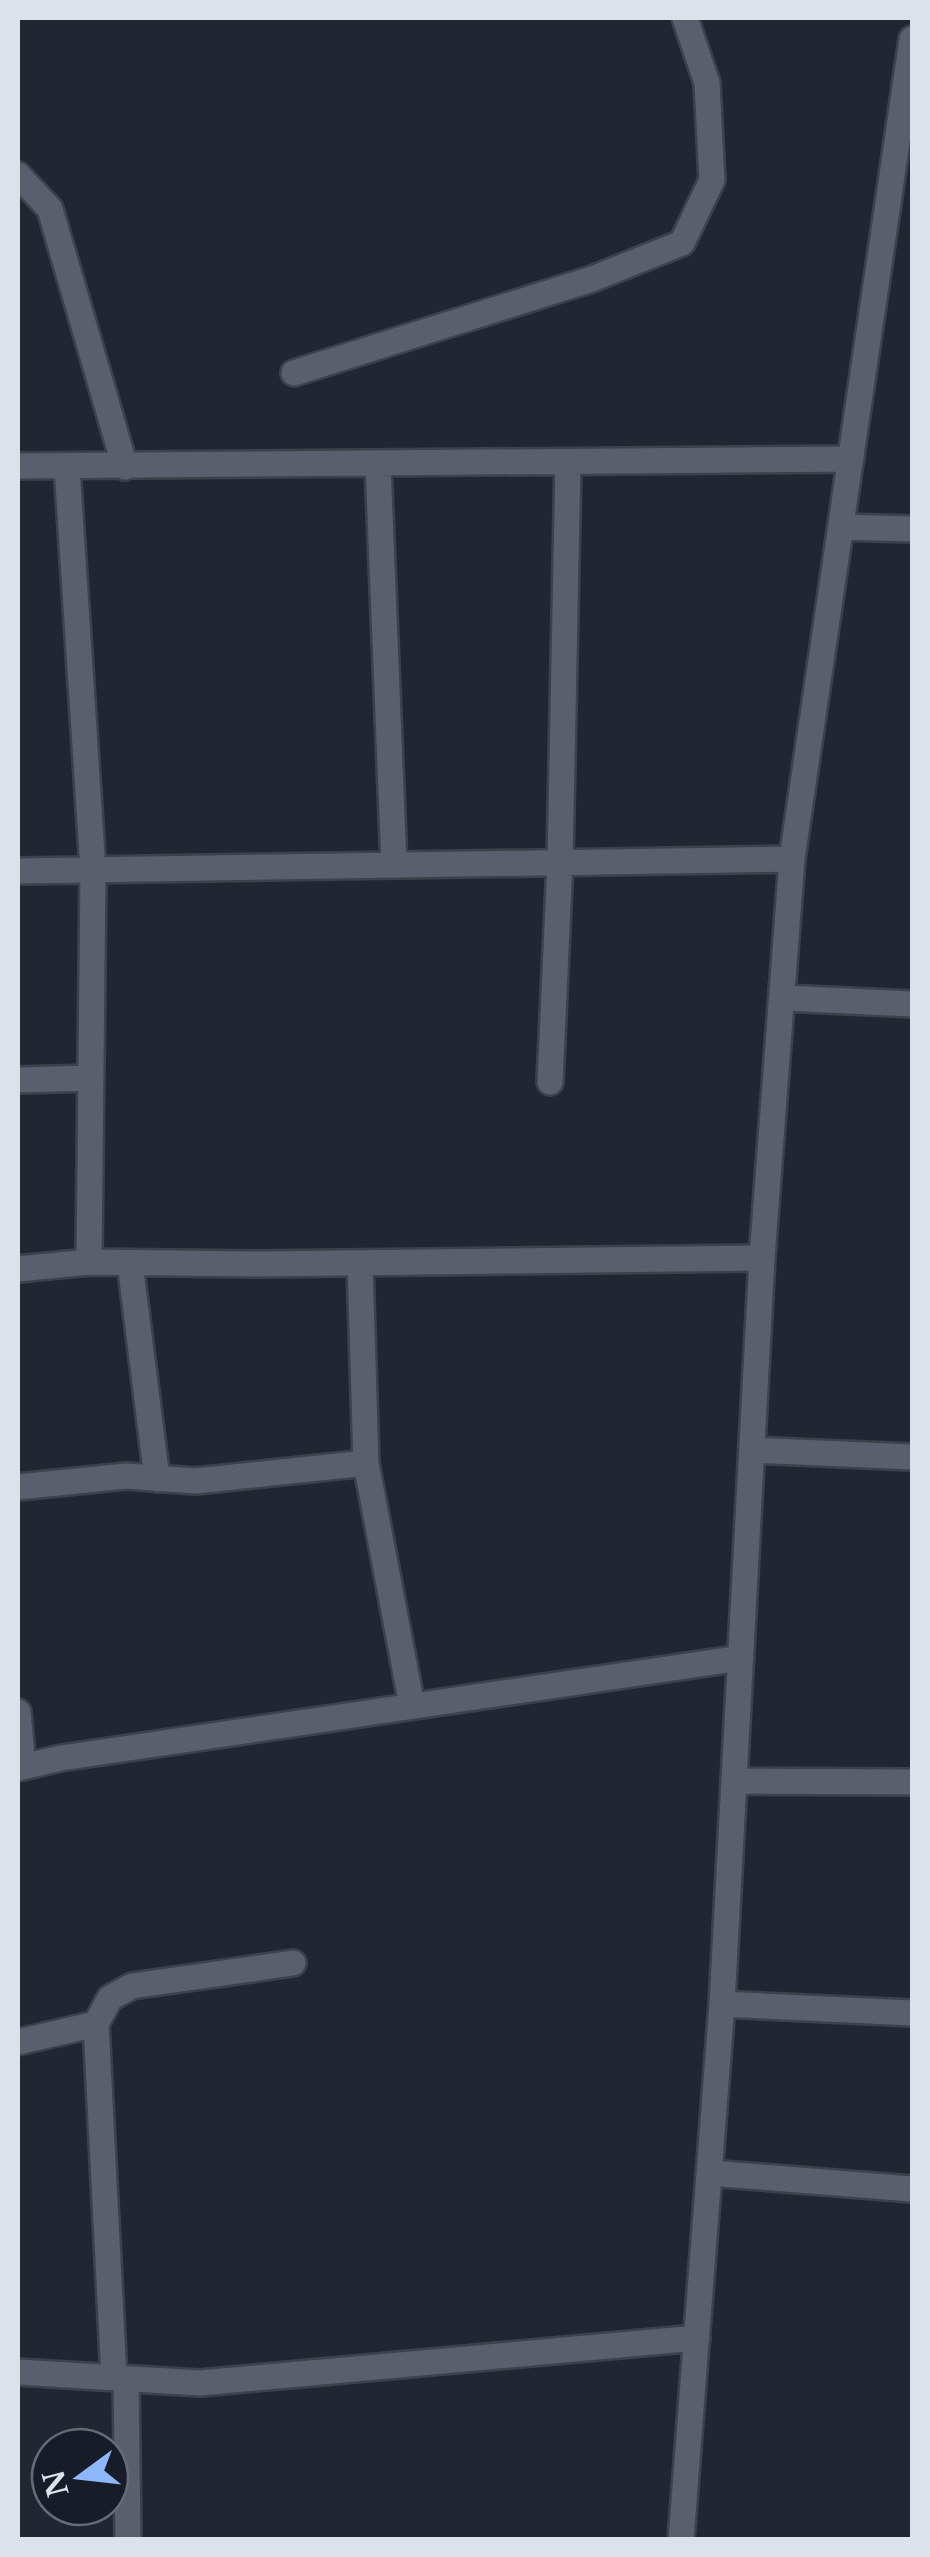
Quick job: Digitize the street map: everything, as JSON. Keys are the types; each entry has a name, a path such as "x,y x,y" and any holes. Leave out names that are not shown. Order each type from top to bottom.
{"street":[{"path":"294,373 592,279 682,243 712,180 707,83 685,18"},
{"path":"681,2540 722,2004 762,1258 792,859 912,39"},
{"path":"18,175 50,209 125,467"},
{"path":"18,466 852,459"},
{"path":"550,1082 560,862 568,462"},
{"path":"378,464 394,865"},
{"path":"68,468 93,870 89,1262"},
{"path":"842,526 912,529"},
{"path":"18,871 792,859"},
{"path":"784,998 912,1004"},
{"path":"18,1080 91,1078"},
{"path":"18,1269 89,1262 762,1258"},
{"path":"130,1262 157,1479"},
{"path":"360,1263 366,1464 412,1706"},
{"path":"752,1450 912,1457"},
{"path":"18,1487 126,1476 196,1480 366,1464"},
{"path":"18,1712 20,1767 741,1658"},
{"path":"734,1782 912,1782"},
{"path":"128,2540 96,2024 110,1998 132,1986 292,1963"},
{"path":"722,2004 912,2012"},
{"path":"18,2042 96,2024"},
{"path":"710,2173 912,2189"},
{"path":"18,2372 200,2384 697,2338"}]}
